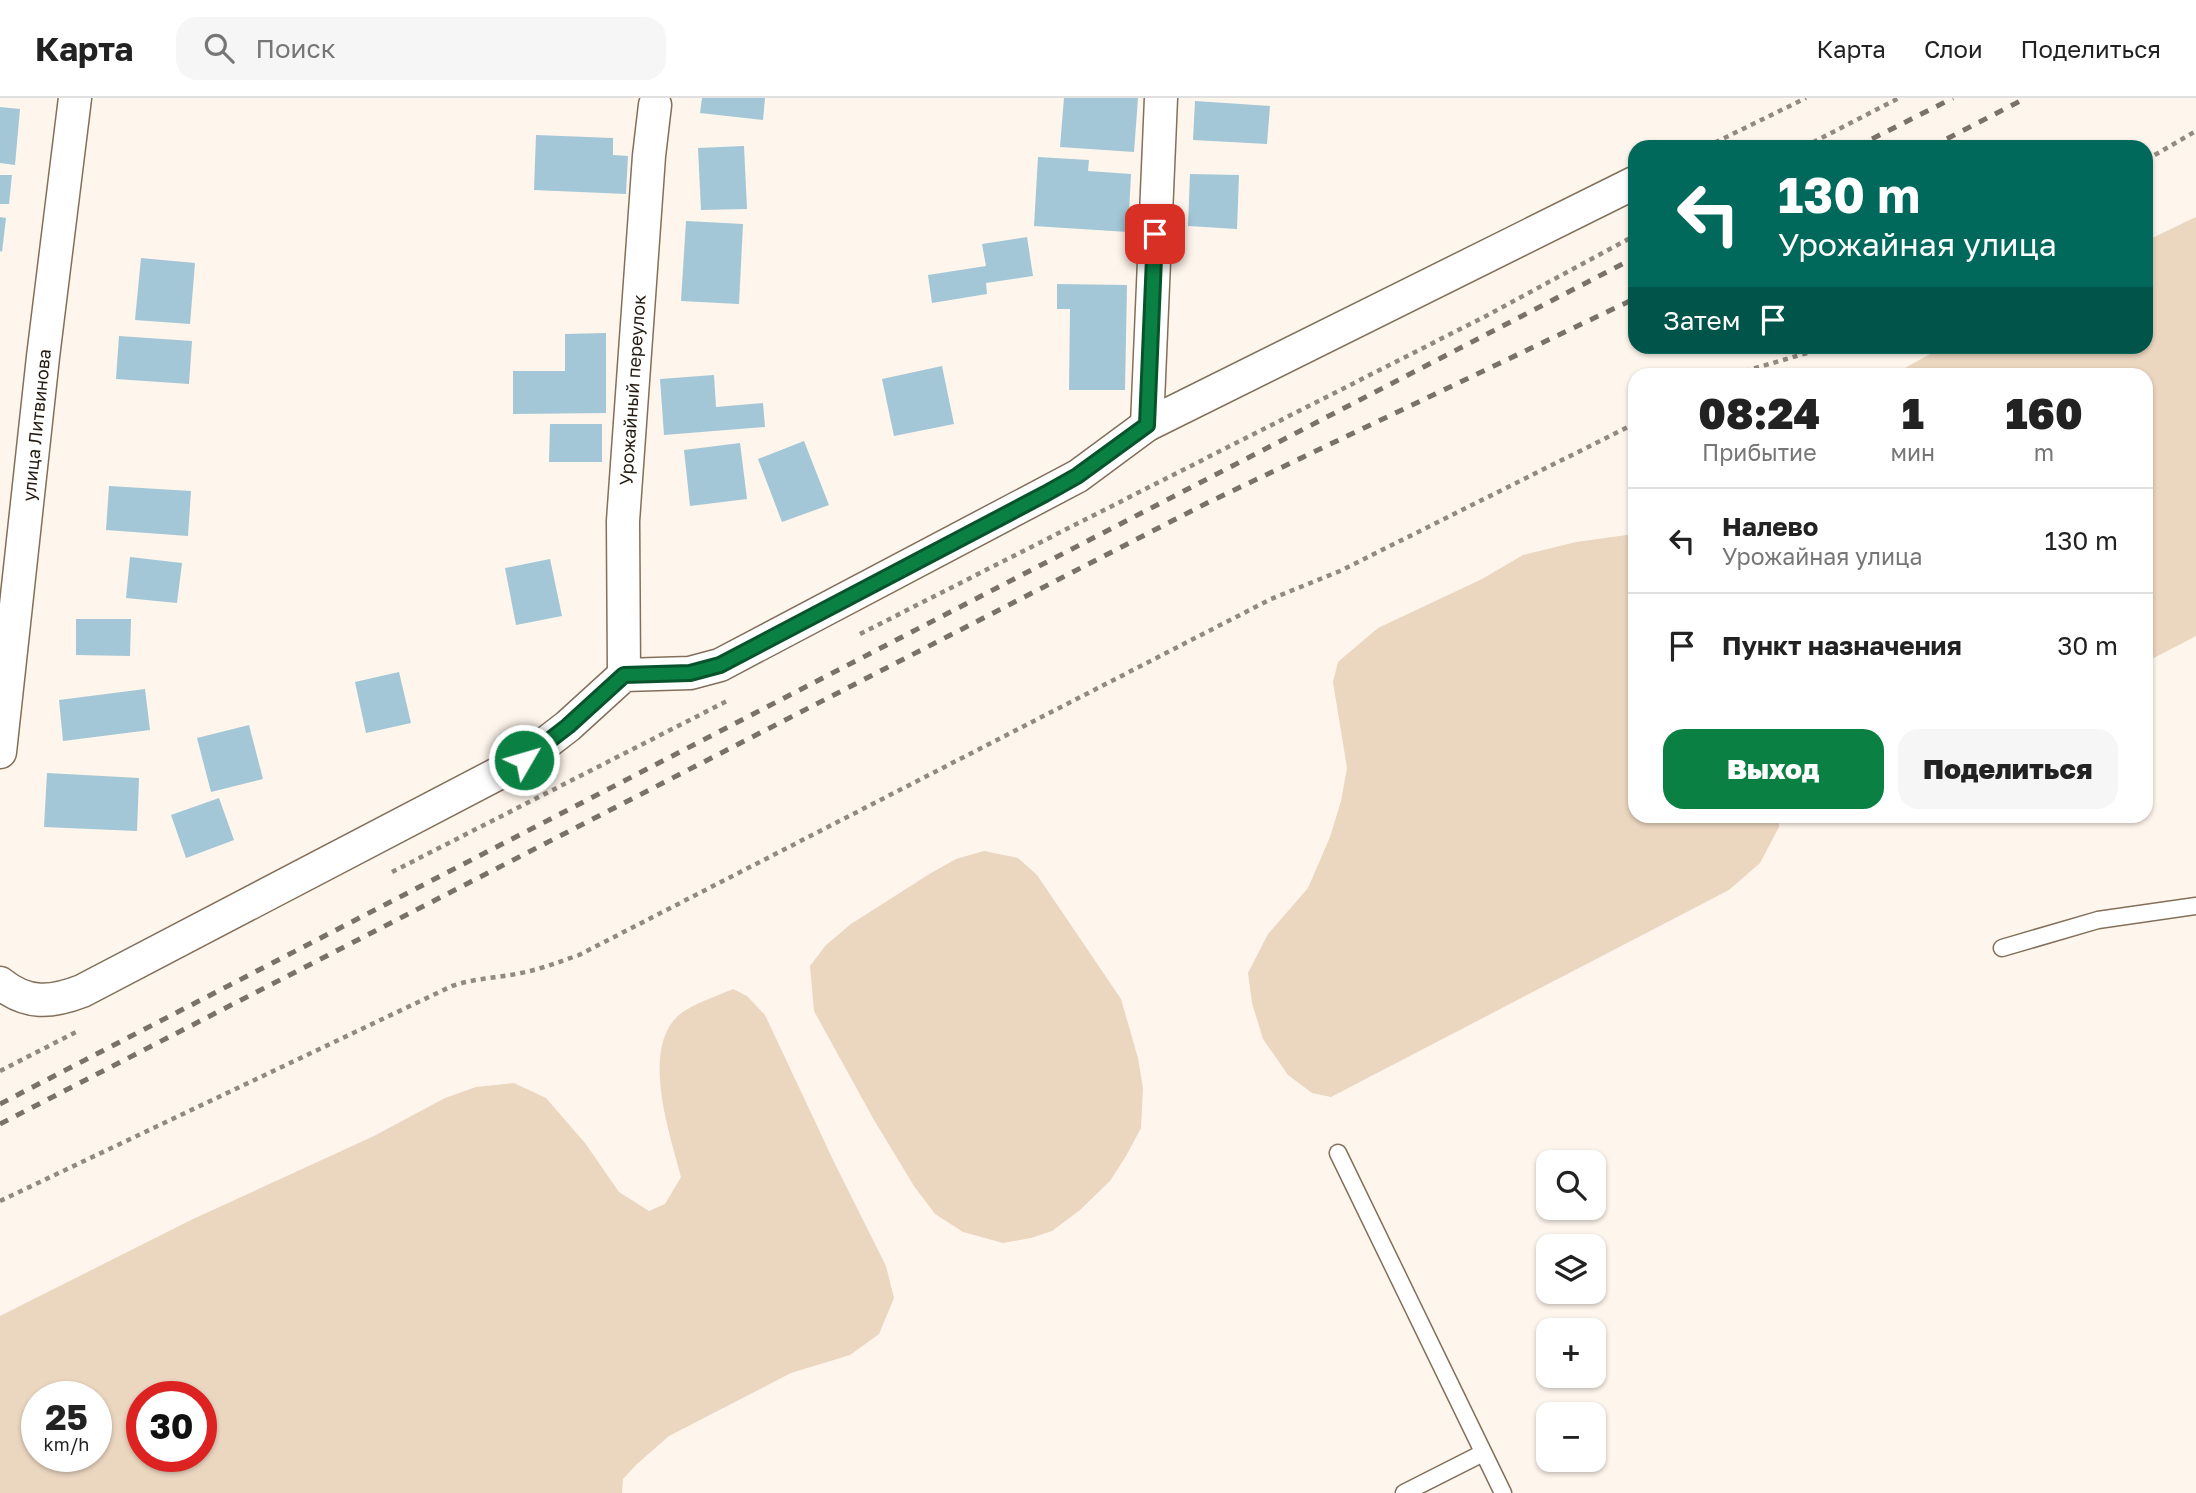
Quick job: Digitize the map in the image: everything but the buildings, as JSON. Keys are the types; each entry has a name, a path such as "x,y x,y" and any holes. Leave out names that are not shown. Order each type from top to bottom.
{"street":[{"name":"улица Литвинова","path":"0,752 43,357 75,98"},
{"path":"1147,425 1161,98"},
{"name":"Урожайный переулок","path":"624,675 623,521 655,105"},
{"path":"0,983 12,993 38,1001 61,999 82,992 524,760 568,726 624,675 690,673 720,665 1056,488 1147,425 1628,186"}],"lane":[{"path":"2002,948 2098,920 2196,906"},
{"path":"1338,1153 1503,1493"},
{"path":"1404,1493 1483,1453"}],"path":[{"path":"1720,140 1806,98"},
{"path":"1818,140 1899,98"},
{"path":"2153,156 2196,131"},
{"path":"1756,368 1804,354"},
{"path":"0,1201 452,986 471,979 518,974 579,955 1271,599 1340,571 1628,427"}],"shaded area":[{"path":"2196,217 2196,636 2153,658 2153,368 1905,368 1930,354 2153,354 2153,238"},
{"path":"1628,535 1628,823 1779,823 1779,827 1760,863 1729,890 1331,1097 1312,1093 1288,1075 1263,1039 1252,1003 1248,973 1268,934 1308,888 1330,837 1341,801 1347,768 1333,682 1338,662 1378,628 1482,579 1523,555 1576,542"},
{"path":"984,851 1018,858 1037,875 1121,999 1138,1058 1143,1088 1141,1128 1110,1181 1080,1210 1052,1231 1003,1243 963,1232 935,1214 914,1186 814,1011 810,966 826,945 851,924 956,859"},
{"path":"733,989 747,996 765,1015 886,1266 894,1298 879,1334 850,1355 791,1373 669,1436 623,1479 622,1493 0,1493 0,1316 191,1220 374,1136 445,1098 476,1087 514,1083 546,1098 585,1143 619,1192 649,1211 665,1204 681,1177 661,1093 661,1049 667,1030 679,1015"}],"railway":[{"path":"1870,140 1953,98"},
{"path":"1945,140 2026,98"},
{"path":"0,1104 1628,261"},
{"path":"0,1124 1207,503 1628,302"}],"route":[{"path":"524,760 568,726 624,675 690,673 720,665 1045,494 1077,476 1147,425 1155,234"}]}
